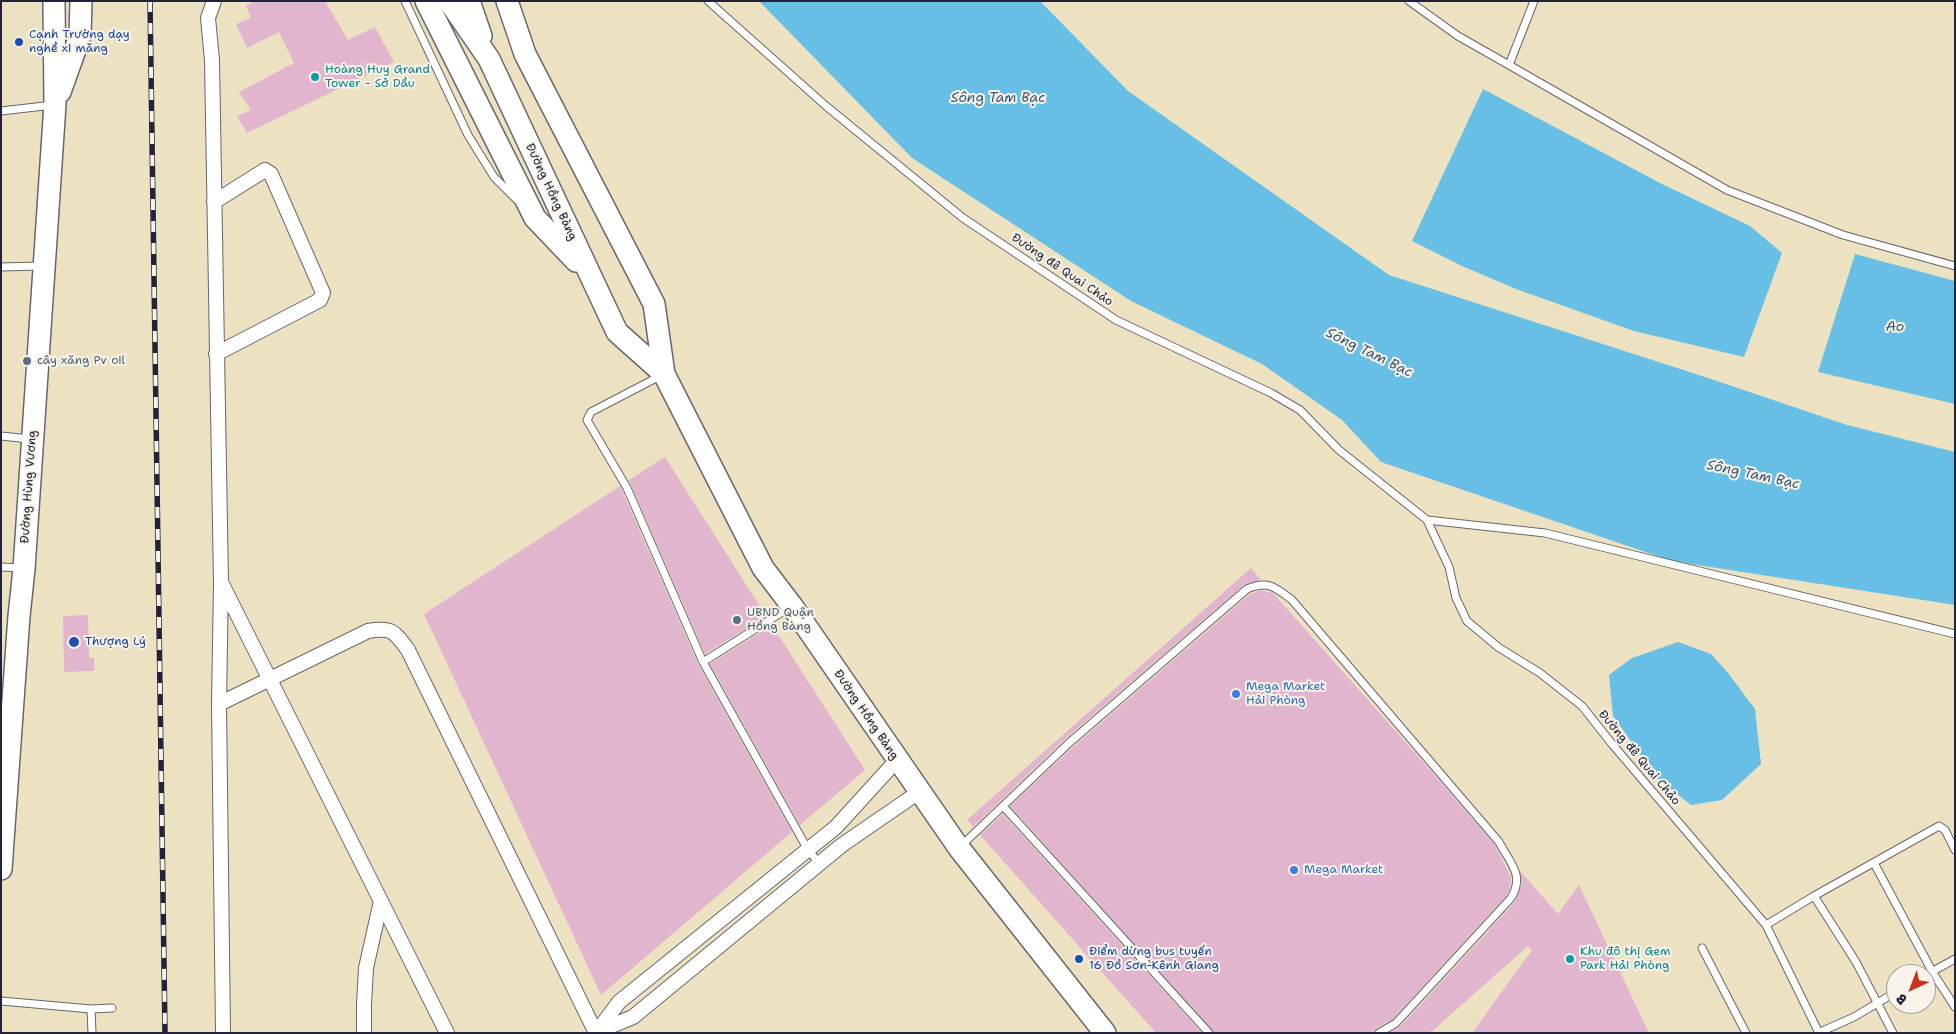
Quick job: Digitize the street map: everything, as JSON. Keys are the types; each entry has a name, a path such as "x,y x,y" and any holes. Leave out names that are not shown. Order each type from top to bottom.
{"main road":[{"name":"Đường Hùng Vương","path":"55,104 80,36 81,1"},
{"path":"426,1 535,218 588,274"},
{"name":"Đường Hồng Bàng","path":"449,1 489,59 588,274 617,332 664,374"},
{"path":"469,1 489,59"},
{"path":"493,1 525,54"},
{"name":"Đường Hồng Bàng","path":"506,1 525,54 654,304 664,374 763,568 792,606 959,848 1105,1033"},
{"name":"Đường Hùng Vương","path":"1,869 12,679 24,568 55,104 53,4"}],"street":[{"path":"214,1 208,18 212,60 221,583 219,704 223,1033"},
{"path":"214,202 265,170 271,174 323,293 320,300 216,354"},
{"path":"221,583 447,1033"},
{"path":"219,704 368,631 384,628 397,636 408,650 596,1033"},
{"path":"596,1033 619,1002 836,827 897,760"},
{"path":"596,1033 633,1017 842,845 919,792"},
{"path":"364,1033 366,968 381,902"}],"lane":[{"path":"405,1 468,135 494,177 535,218"},
{"name":"Đường đê Quai Chảo","path":"708,1 826,106 963,218 1116,320 1271,393 1300,410 1339,450 1427,520 1449,567 1456,598 1467,621 1498,647 1540,673 1582,706 1612,744 1766,924 1818,1033"},
{"path":"1409,1 1458,36 1727,190 1843,235 1955,266"},
{"path":"1508,65 1534,1"},
{"path":"1,111 55,104"},
{"path":"1,267 44,266"},
{"path":"664,374 591,412 586,420 627,488 703,662 808,850 820,864"},
{"path":"1,436 32,439"},
{"path":"1427,520 1545,533 1955,634"},
{"path":"1,567 24,568"},
{"path":"959,848 1069,743 1247,589 1259,584 1272,586 1292,600 1499,842 1518,878 1517,889 1511,898 1396,1023 1379,1033"},
{"path":"703,662 792,606"},
{"path":"1003,806 1209,1033"},
{"path":"1766,924 1939,826 1944,830 1955,850"},
{"path":"1874,863 1925,964"},
{"path":"1814,896 1856,962 1876,1004 1893,1033"},
{"path":"1702,948 1746,1033"},
{"path":"1936,970 1955,958"},
{"path":"1936,982 1955,1007"},
{"path":"1818,1033 1854,1017 1886,998"},
{"path":"1,1001 91,1009 112,1008"},
{"path":"91,1009 92,1033"}],"water":[{"name":"Sông Tam Bạc","path":"759,1 1040,1 1128,91 1389,275 1847,425 1955,452 1955,605 1672,561 1381,462 1342,420 1262,364 1131,301 912,158"},
{"path":"1483,89 1662,184 1750,226 1782,253 1744,357 1634,331 1516,289 1462,266 1412,241"},
{"name":"Ao","path":"1855,254 1955,281 1955,404 1818,372"},
{"path":"1678,642 1711,654 1755,709 1761,764 1722,800 1691,805 1658,779 1613,716 1609,675 1632,658"}],"building":[{"name":"Hoàng Huy Grand Tower - Sở Dầu","path":"254,1 325,1 348,40 375,27 394,62 247,133 237,116 251,110 239,92 294,63 279,32 247,48 236,24 251,18 246,6"},
{"path":"665,457 766,616 705,654 629,480"},
{"path":"620,486 698,664 792,832 601,995 424,614"},
{"path":"1251,568 1261,580 1244,585 1065,739 973,827 967,820"},
{"name":"Mega Market Hải Phòng","path":"1261,590 1273,593 1431,771 1495,845 1511,877 1507,895 1393,1019 1376,1028 1374,1033 1214,1033 1010,806 1073,747 1250,594"},
{"path":"88,615 89,658 94,658 94,671 64,672 63,616"},
{"path":"772,625 865,770 800,825 710,664"},
{"path":"1003,814 1202,1033 1156,1033 980,835"},
{"name":"Khu đô thị Gem Park Hải Phòng","path":"1520,871 1558,914 1579,885 1649,1033 1472,1033 1532,950 1528,946 1430,1033 1390,1033 1400,1027 1515,902 1522,884"}],"railway":[{"path":"150,1 165,1033"}],"place":[{"name":"Cạnh Trường dạy nghề xi măng","path":"19,42"},
{"name":"Hoàng Huy Grand Tower - Sở Dầu","path":"315,77"},
{"name":"cây xăng Pv oil","path":"27,361"},
{"name":"UBND Quận Hồng Bàng","path":"737,620"},
{"name":"Thượng Lý","path":"74,642"},
{"name":"Mega Market Hải Phòng","path":"1236,694"},
{"name":"Mega Market","path":"1294,870"},
{"name":"Điểm dừng bus tuyến 16 Đồ Sơn-Kênh Giang","path":"1079,959"},
{"name":"Khu đô thị Gem Park Hải Phòng","path":"1570,959"}]}
